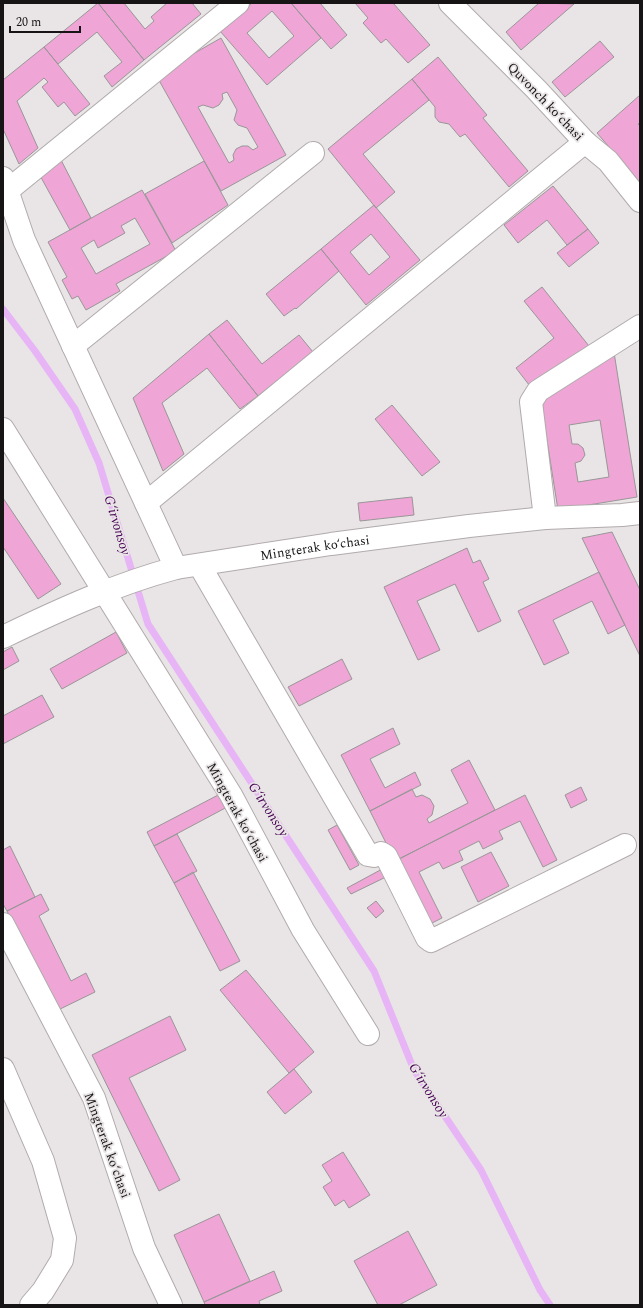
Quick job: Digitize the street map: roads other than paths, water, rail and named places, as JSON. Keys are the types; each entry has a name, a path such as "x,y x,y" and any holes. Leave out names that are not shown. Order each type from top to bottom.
{"street":[{"path":"166,571 146,503 24,240 5,184 238,3"},
{"name":"Quvonch koʻchasi","path":"450,3 536,89 585,142 608,161 640,201"},
{"path":"146,503 585,142"},
{"path":"73,346 313,153"},
{"path":"545,518 531,402 538,391 640,326"},
{"name":"Mingterak koʻchasi","path":"3,430 231,795 303,930 368,1034"},
{"name":"Mingterak ko‘chasi","path":"3,637 71,604 166,571 331,544 545,518 640,513"},
{"path":"200,566 368,855 374,856 381,853 386,856 427,938 431,941 625,845"},
{"name":"Mingterak koʻchasi","path":"3,924 94,1098 144,1248 171,1305"},
{"path":"3,1069 43,1161 66,1238 62,1260 43,1291 31,1305"}],"waterway":[{"name":"G‘irvonsoy","path":"3,309 35,351 75,409 99,463 148,624 374,971 414,1070 481,1170 540,1290 550,1305"}]}
